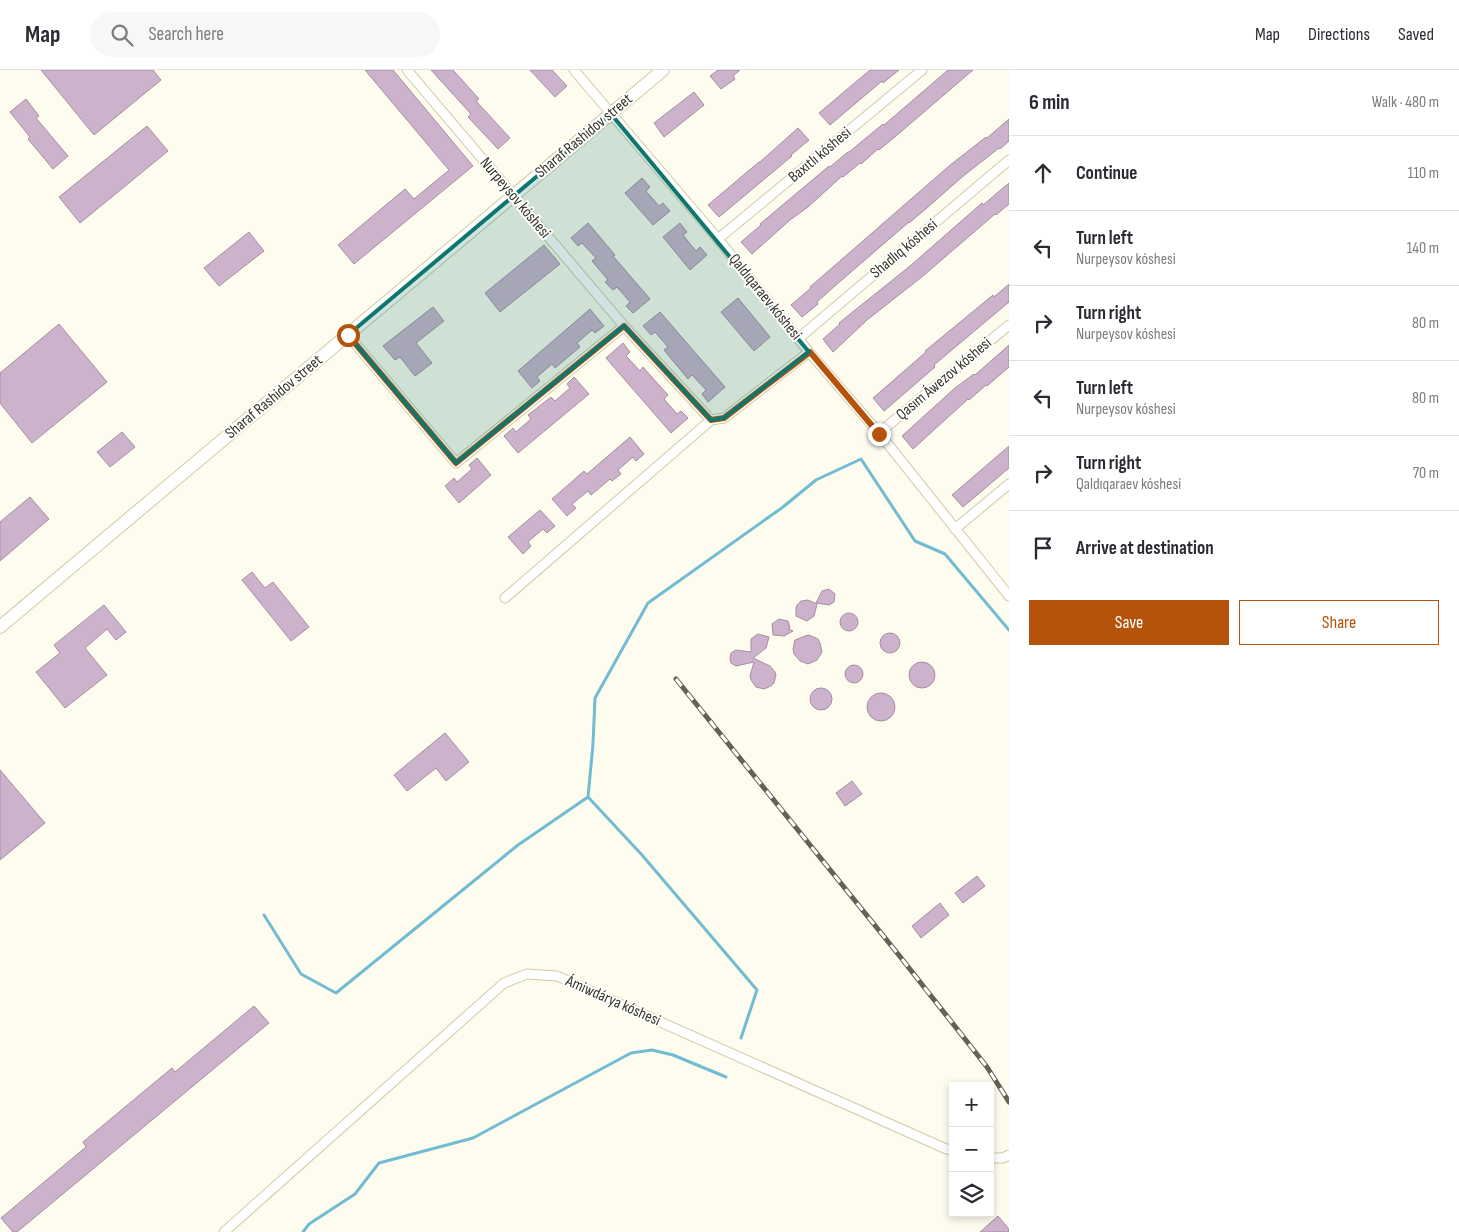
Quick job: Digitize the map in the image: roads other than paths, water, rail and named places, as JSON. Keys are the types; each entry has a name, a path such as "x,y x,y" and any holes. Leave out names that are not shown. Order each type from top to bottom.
{"street":[{"name":"Nurpeysov kóshesi","path":"407,70 624,326 711,420"},
{"name":"Qaldıqaraev kóshesi","path":"574,70 718,239 879,434 1009,596"},
{"name":"Sharaf Rashidov street","path":"0,627 663,70"},
{"name":"Baxıtlı kóshesi","path":"718,239 922,70"},
{"name":"Shadlıq kóshesi","path":"799,338 1009,160"},
{"name":"Qasım Áwezov kóshesi","path":"879,434 1009,325"},
{"path":"348,335 456,463 624,326"},
{"path":"505,598 711,420 724,418 810,352"},
{"path":"955,529 1009,484"},
{"name":"Ámiwdárya kóshesi","path":"224,1232 504,983 527,974 557,976 949,1150"},
{"path":"994,1158 1003,1158 1009,1155"}],"waterway":[{"path":"264,915 301,974 336,993 518,845 588,797 595,698 648,603 783,507 816,480 861,459 915,541 945,554 1009,630"},
{"path":"588,797 642,855 757,990 741,1038"},
{"path":"303,1232 309,1224 355,1194 379,1163 473,1138 631,1053 652,1050 673,1055 726,1077"}],"railway":[{"path":"676,679 987,1067 1009,1102"}]}
